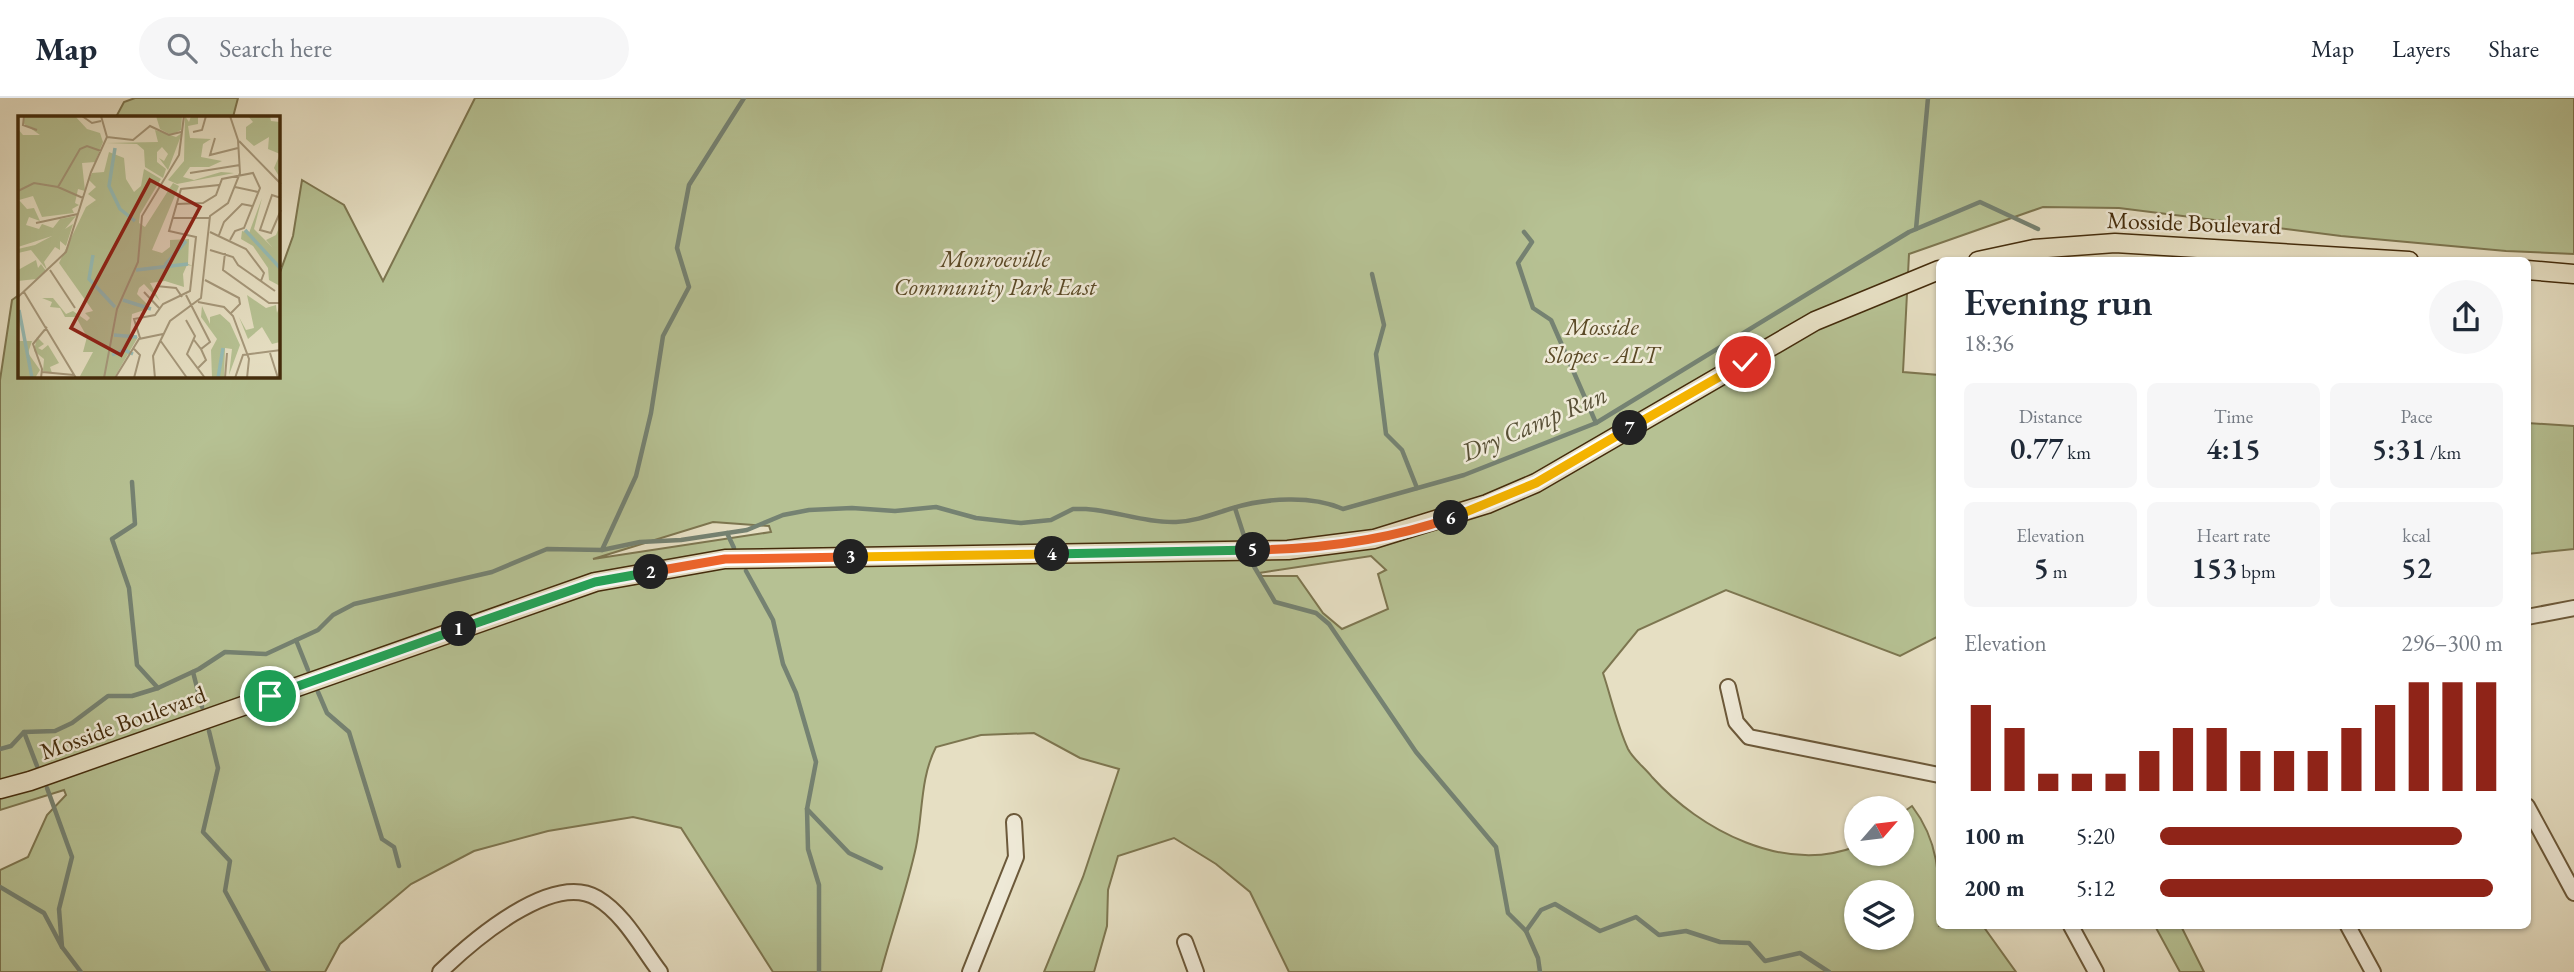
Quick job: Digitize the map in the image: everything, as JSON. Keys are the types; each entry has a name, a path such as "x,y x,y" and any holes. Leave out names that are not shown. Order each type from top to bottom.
{"main road":[{"name":"Mosside Boulevard","path":"1997,257 2034,249 2115,243 2344,257"},
{"path":"2531,270 2574,274"},
{"name":"Mosside Boulevard","path":"0,789 30,781 608,580 725,559 1288,550 1374,539 1444,520 1536,483 1815,321 1936,271"}],"street":[{"path":"2531,616 2574,608"},
{"path":"1728,687 1735,722 1749,737 1936,774"},
{"path":"2531,813 2574,893"},
{"path":"970,972 1016,857 1014,822"},
{"path":"440,972 478,939 537,900 559,893 581,892 610,908 660,972"},
{"path":"2073,929 2096,972"},
{"path":"2350,929 2374,972"},
{"path":"1185,942 1196,972"}],"green space":[{"path":"135,98 238,98 233,116 117,116 124,102"},
{"name":"Mosside Slopes - ALT","path":"475,98 2574,98 2574,254 2506,251 2341,236 2119,208 2043,207 1909,254 1903,372 1936,375 1936,638 1900,656 1726,590 1638,630 1603,673 1621,730 1633,756 1652,777 1694,814 1745,842 1773,851 1801,855 1829,854 1844,850 1844,866 1914,866 1914,809 1928,834 1936,863 1936,929 1985,929 2016,972 1289,972 1250,892 1216,864 1174,838 1118,856 1108,890 1107,926 1094,972 1044,972 1083,877 1119,769 1080,758 1034,733 981,735 936,747 924,783 912,863 881,972 773,972 681,828 633,817 548,831 474,851 411,884 340,944 325,972 0,972 0,870 28,857 47,815 66,795 64,790 0,810 0,380 12,300 18,296 18,378 280,378 280,272 293,236 302,180 344,205 383,281","holes":["713,522 769,526 771,532 593,559","1371,556 1386,570 1378,574 1388,609 1342,629 1323,613 1297,576 1262,576 1259,573"]},
{"path":"2531,423 2574,426 2574,549 2531,554"},
{"path":"2157,929 2182,929 2204,972 2180,972"}],"waterway":[{"path":"602,550 636,476 651,413 663,336 689,287 677,248 689,185 744,98"},
{"path":"1916,229 1928,98"},
{"name":"Dry Camp Run","path":"0,749 11,746 24,732 55,731 72,723 108,696 132,696 158,688 199,669 225,652 266,654 318,630 333,615 354,604 492,572 547,549 602,550 640,542 681,540 747,530 783,515 809,510 852,508 895,511 936,507 976,518 1021,523 1051,520 1073,509 1097,510 1154,521 1184,521 1274,500 1303,500 1343,509 1464,475 1596,423 1909,232 1980,202 2038,229"},
{"name":"Dry Camp Run","path":"1524,232 1532,242 1518,263 1533,308 1551,320 1596,423"},
{"path":"1372,274 1384,325 1376,354 1386,434 1402,450 1417,488"},
{"path":"132,482 135,524 112,539 129,588 137,665 158,688"},
{"path":"1235,508 1245,539"},
{"path":"727,533 734,548"},
{"path":"1252,563 1275,602 1316,613 1329,624 1416,752 1496,847 1508,913 1526,931 1538,958 1540,972"},
{"path":"746,571 773,620 783,664 796,693 816,762 807,809 808,849 819,885 819,972"},
{"path":"296,640 308,670"},
{"path":"193,672 202,707"},
{"path":"318,692 327,713 349,732 382,839 394,847 399,866"},
{"path":"209,731 218,768 203,832 230,861 225,891 269,972"},
{"path":"24,732 37,766"},
{"path":"47,788 72,857 59,909 62,947"},
{"path":"807,809 849,853 881,868"},
{"path":"0,887 44,913 62,947 81,972"},
{"path":"1526,931 1541,910 1555,904 1600,931 1636,917 1659,935 1686,931 1720,942 1749,943 1765,961 1800,953 1829,972"}],"route":[{"path":"270,696 595,582 725,559 1288,550 1374,539 1444,520 1487,505 1536,483 1745,362"}],"park label":[{"name":"Monroeville Community Park East","path":"995,273"}]}
